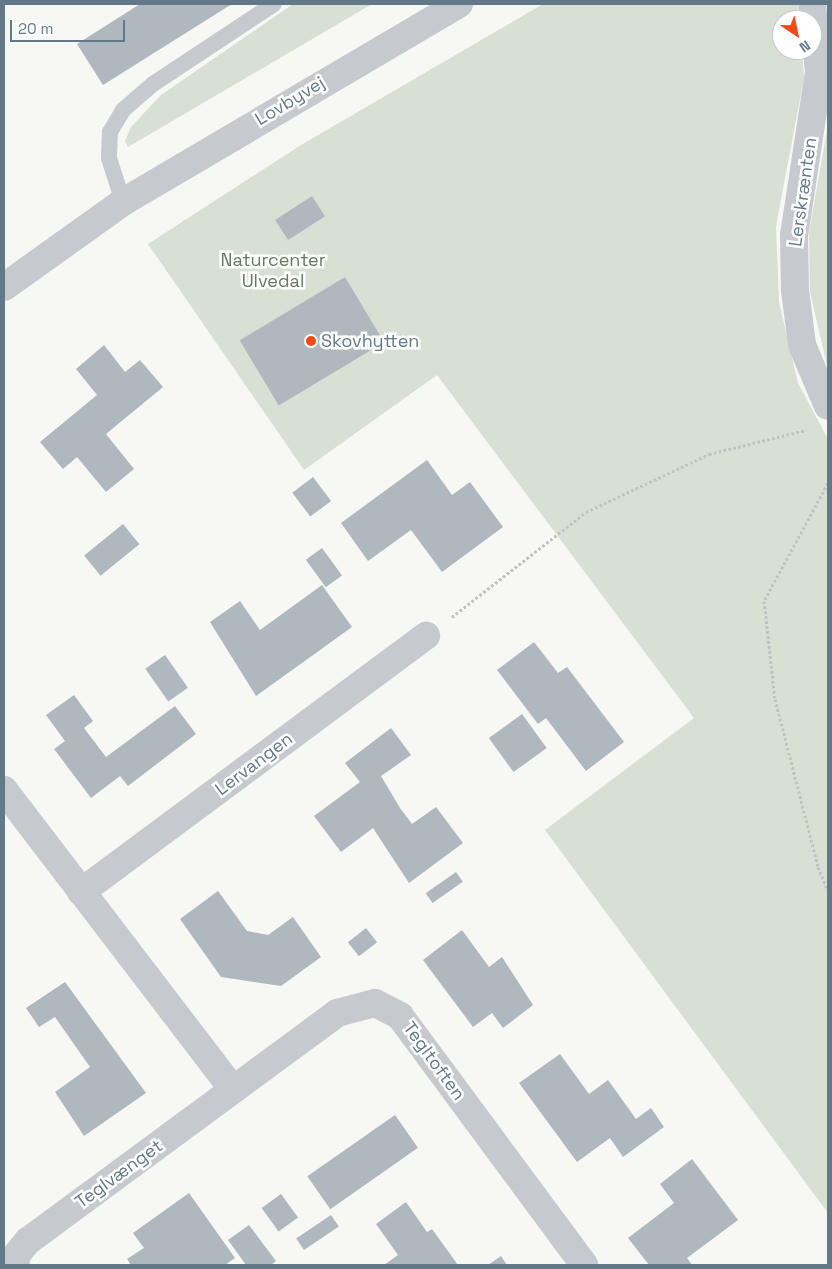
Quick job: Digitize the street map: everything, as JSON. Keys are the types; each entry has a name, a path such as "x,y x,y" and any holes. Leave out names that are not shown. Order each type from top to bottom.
{"street":[{"name":"Lovbyvej","path":"4,287 123,202 459,4"},
{"name":"Lerskrænten","path":"812,4 819,72 794,235 795,290 802,344 828,406"},
{"name":"Lervangen","path":"81,892 426,636"},
{"path":"4,790 233,1090"},
{"name":"Tegltoften","path":"233,1090 337,1013 375,1003 400,1016 584,1265"},
{"name":"Teglvænget","path":"16,1265 14,1258 28,1241 233,1090"}],"lane":[{"path":"123,202 110,158 110,132 123,110 153,84 274,4"}],"path":[{"path":"426,636 586,512 709,454 809,429"},
{"path":"828,483 764,602 775,699 818,867 828,891"}],"green space":[{"path":"293,4 372,4 128,147 125,141 131,127 161,95"},
{"name":"Naturcenter Ulvedal","path":"543,4 797,4 798,10 772,10 772,60 803,60 804,78 776,226 779,302 798,383 828,439 828,1213 545,830 694,718 437,375 304,470 148,244 301,145"},
{"path":"828,125 828,370 810,292 809,232"}],"building":[{"path":"140,4 232,4 103,85 77,44"},
{"path":"312,196 325,216 288,240 275,220"},
{"name":"Skovhytten","path":"345,277 384,342 279,405 240,340"},
{"path":"104,345 125,372 140,360 163,387 106,434 134,469 106,492 77,457 63,469 40,442 97,395 76,369"},
{"path":"427,460 452,495 470,482 503,527 442,572 411,530 368,561 341,523"},
{"path":"313,477 331,501 310,517 292,493"},
{"path":"123,524 139,544 101,576 84,555"},
{"path":"322,548 342,576 326,587 306,560"},
{"path":"322,585 352,627 256,696 210,622 240,601 260,630"},
{"path":"534,642 558,673 567,667 624,742 586,771 546,718 538,724 497,670"},
{"path":"165,655 188,688 168,702 145,669"},
{"path":"74,695 93,721 84,728 106,757 175,706 196,734 128,786 120,776 91,798 54,749 65,741 46,715"},
{"path":"522,714 547,748 514,772 489,738"},
{"path":"391,728 411,755 381,776 400,808 412,824 436,807 463,843 409,883 373,828 341,852 314,816 360,782 345,763"},
{"path":"456,872 463,882 433,903 426,893"},
{"path":"218,891 247,931 268,935 293,917 321,957 281,986 221,977 180,919"},
{"path":"366,928 377,942 359,956 348,942"},
{"path":"462,930 489,967 502,957 533,1005 503,1028 492,1013 473,1027 423,960"},
{"path":"65,982 146,1093 84,1136 55,1092 90,1067 55,1017 39,1027 26,1008"},
{"path":"560,1054 589,1094 608,1080 636,1119 651,1108 664,1127 623,1157 610,1138 577,1162 519,1083"},
{"path":"395,1115 418,1148 330,1209 307,1176"},
{"path":"692,1159 738,1220 687,1258 692,1265 649,1265 628,1238 674,1203 660,1184"},
{"path":"189,1193 235,1258 225,1265 131,1265 127,1259 144,1248 133,1233"},
{"path":"281,1194 298,1217 279,1232 262,1208"},
{"path":"406,1202 427,1232 432,1229 458,1265 384,1265 398,1255 376,1224"},
{"path":"331,1215 339,1227 304,1250 296,1238"},
{"path":"249,1225 276,1261 271,1265 246,1265 228,1240"},
{"path":"501,1256 507,1265 488,1265"}],"place":[{"name":"Skovhytten","path":"311,341"}]}
